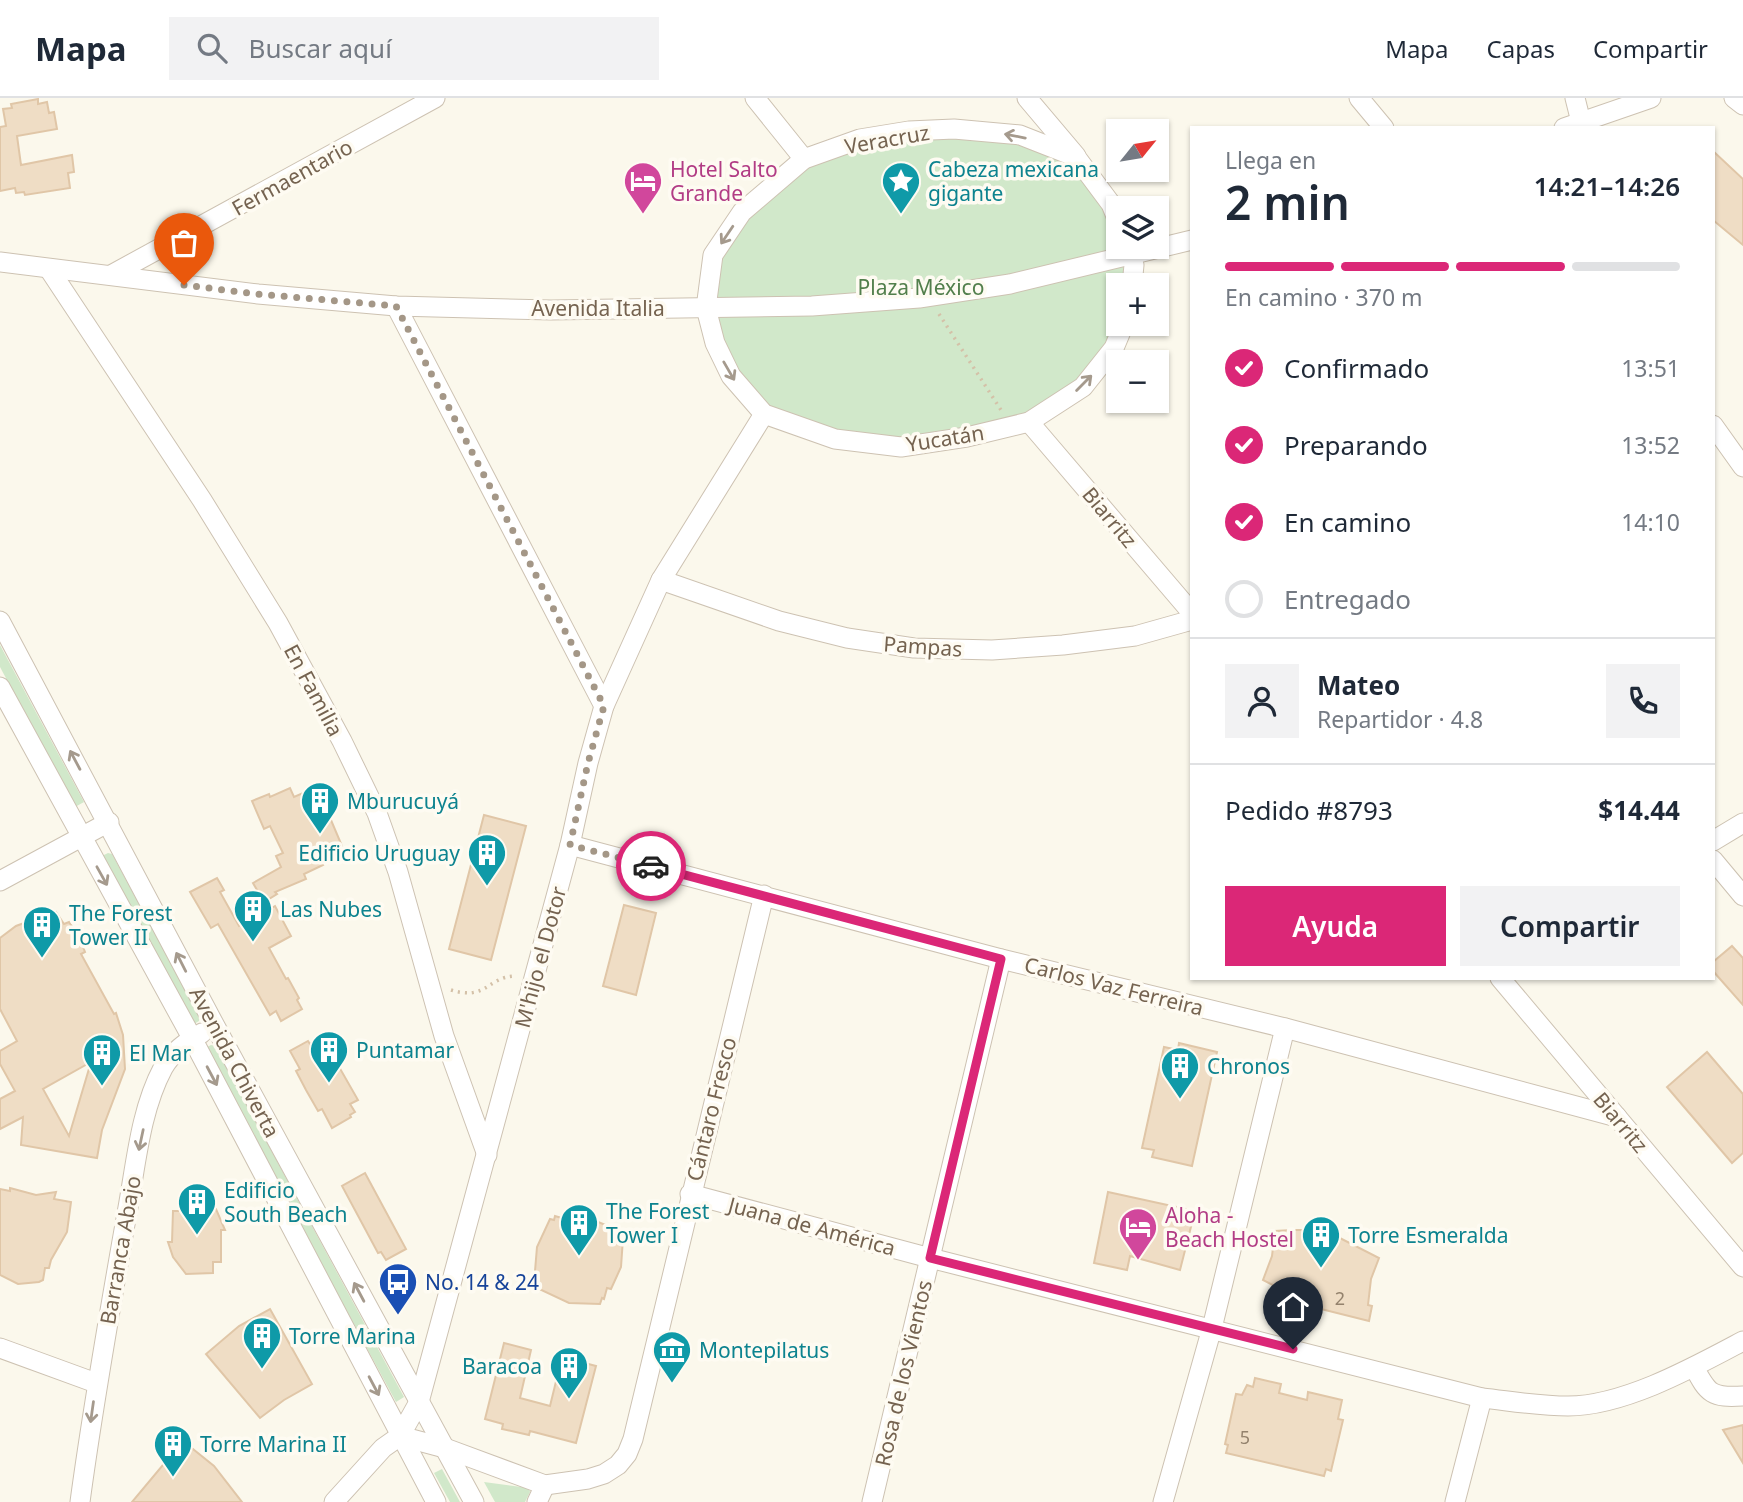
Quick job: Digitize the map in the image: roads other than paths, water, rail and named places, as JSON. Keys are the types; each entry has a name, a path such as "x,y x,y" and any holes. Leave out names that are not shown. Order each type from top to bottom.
{"street":[{"name":"Fermaentario","path":"111,275 435,98"},
{"path":"755,98 804,159"},
{"path":"1027,98 1106,197"},
{"path":"1359,98 1382,126"},
{"path":"1575,98 1573,125 1651,98"},
{"name":"Veracruz","path":"706,307 713,255 742,212 804,159 860,139 909,131 954,129 1020,135 1076,157"},
{"name":"Avenida Italia","path":"1169,244 1190,240"},
{"name":"Avenida Italia","path":"0,262 257,294 396,306 551,310 812,306 919,299 1010,284 1106,257"},
{"name":"En Familia","path":"48,269 202,500 272,612 377,813 398,872 444,1036 487,1155"},
{"path":"396,306 604,706"},
{"name":"Yucatán","path":"706,307 715,343 731,376 764,414 835,439 901,447 967,437 1020,424 1083,387 1114,348 1119,336"},
{"name":"M'hijo el Dotor","path":"334,1502 383,1448 400,1436 419,1402 570,845 604,706 661,580 764,414"},
{"name":"Biarritz","path":"1020,424 1190,611"},
{"path":"1715,428 1743,467"},
{"name":"Pampas","path":"661,580 779,621 847,638 914,648 992,650 1063,645 1135,636 1190,621"},
{"name":"Avenida Chiverta","path":"0,621 215,1026 474,1502"},
{"name":"Avenida Chiverta","path":"0,687 192,1038 436,1502"},
{"path":"0,881 108,822"},
{"path":"1715,840 1743,823"},
{"name":"Carlos Vaz Ferreira","path":"570,845 1001,959 1285,1028 1617,1117"},
{"path":"1715,862 1743,896"},
{"name":"Cántaro Fresco","path":"400,1436 444,1448 541,1493 604,1474 618,1465 627,1454 633,1439 764,895"},
{"name":"Rosa de los Vientos","path":"872,1502 1001,959"},
{"name":"Biarritz","path":"1502,980 1743,1267"},
{"name":"Barranca Abajo","path":"80,1502 96,1383 141,1137 152,1093 174,1052 192,1038 215,1026"},
{"path":"1164,1502 1212,1328 1285,1028"},
{"name":"Juana de América","path":"690,1194 930,1258 1482,1398 1569,1406 1600,1403 1694,1367 1743,1341"},
{"path":"0,1348 96,1383"},
{"path":"1694,1367 1705,1388 1714,1395 1743,1396"},
{"path":"1455,1502 1482,1398"}],"place":[{"name":"Hotel Salto Grande","path":"643,215"},
{"name":"Cabeza mexicana gigante","path":"901,215"},
{"name":"Mburucuyá","path":"320,835"},
{"name":"Edificio Uruguay","path":"487,887"},
{"name":"Las Nubes","path":"253,943"},
{"name":"The Forest Tower II","path":"42,959"},
{"name":"Puntamar","path":"329,1084"},
{"name":"El Mar","path":"102,1087"},
{"name":"Chronos","path":"1180,1100"},
{"name":"Edificio South Beach","path":"197,1236"},
{"name":"The Forest Tower I","path":"579,1257"},
{"name":"Aloha - Beach Hostel","path":"1138,1261"},
{"name":"Torre Esmeralda","path":"1321,1269"},
{"name":"No. 14 & 24","path":"398,1316"},
{"name":"Torre Marina","path":"262,1370"},
{"name":"Montepilatus","path":"672,1384"},
{"name":"Baracoa","path":"569,1400"},
{"name":"Torre Marina II","path":"173,1478"}],"park label":[{"name":"Plaza México","path":"921,287"}]}
